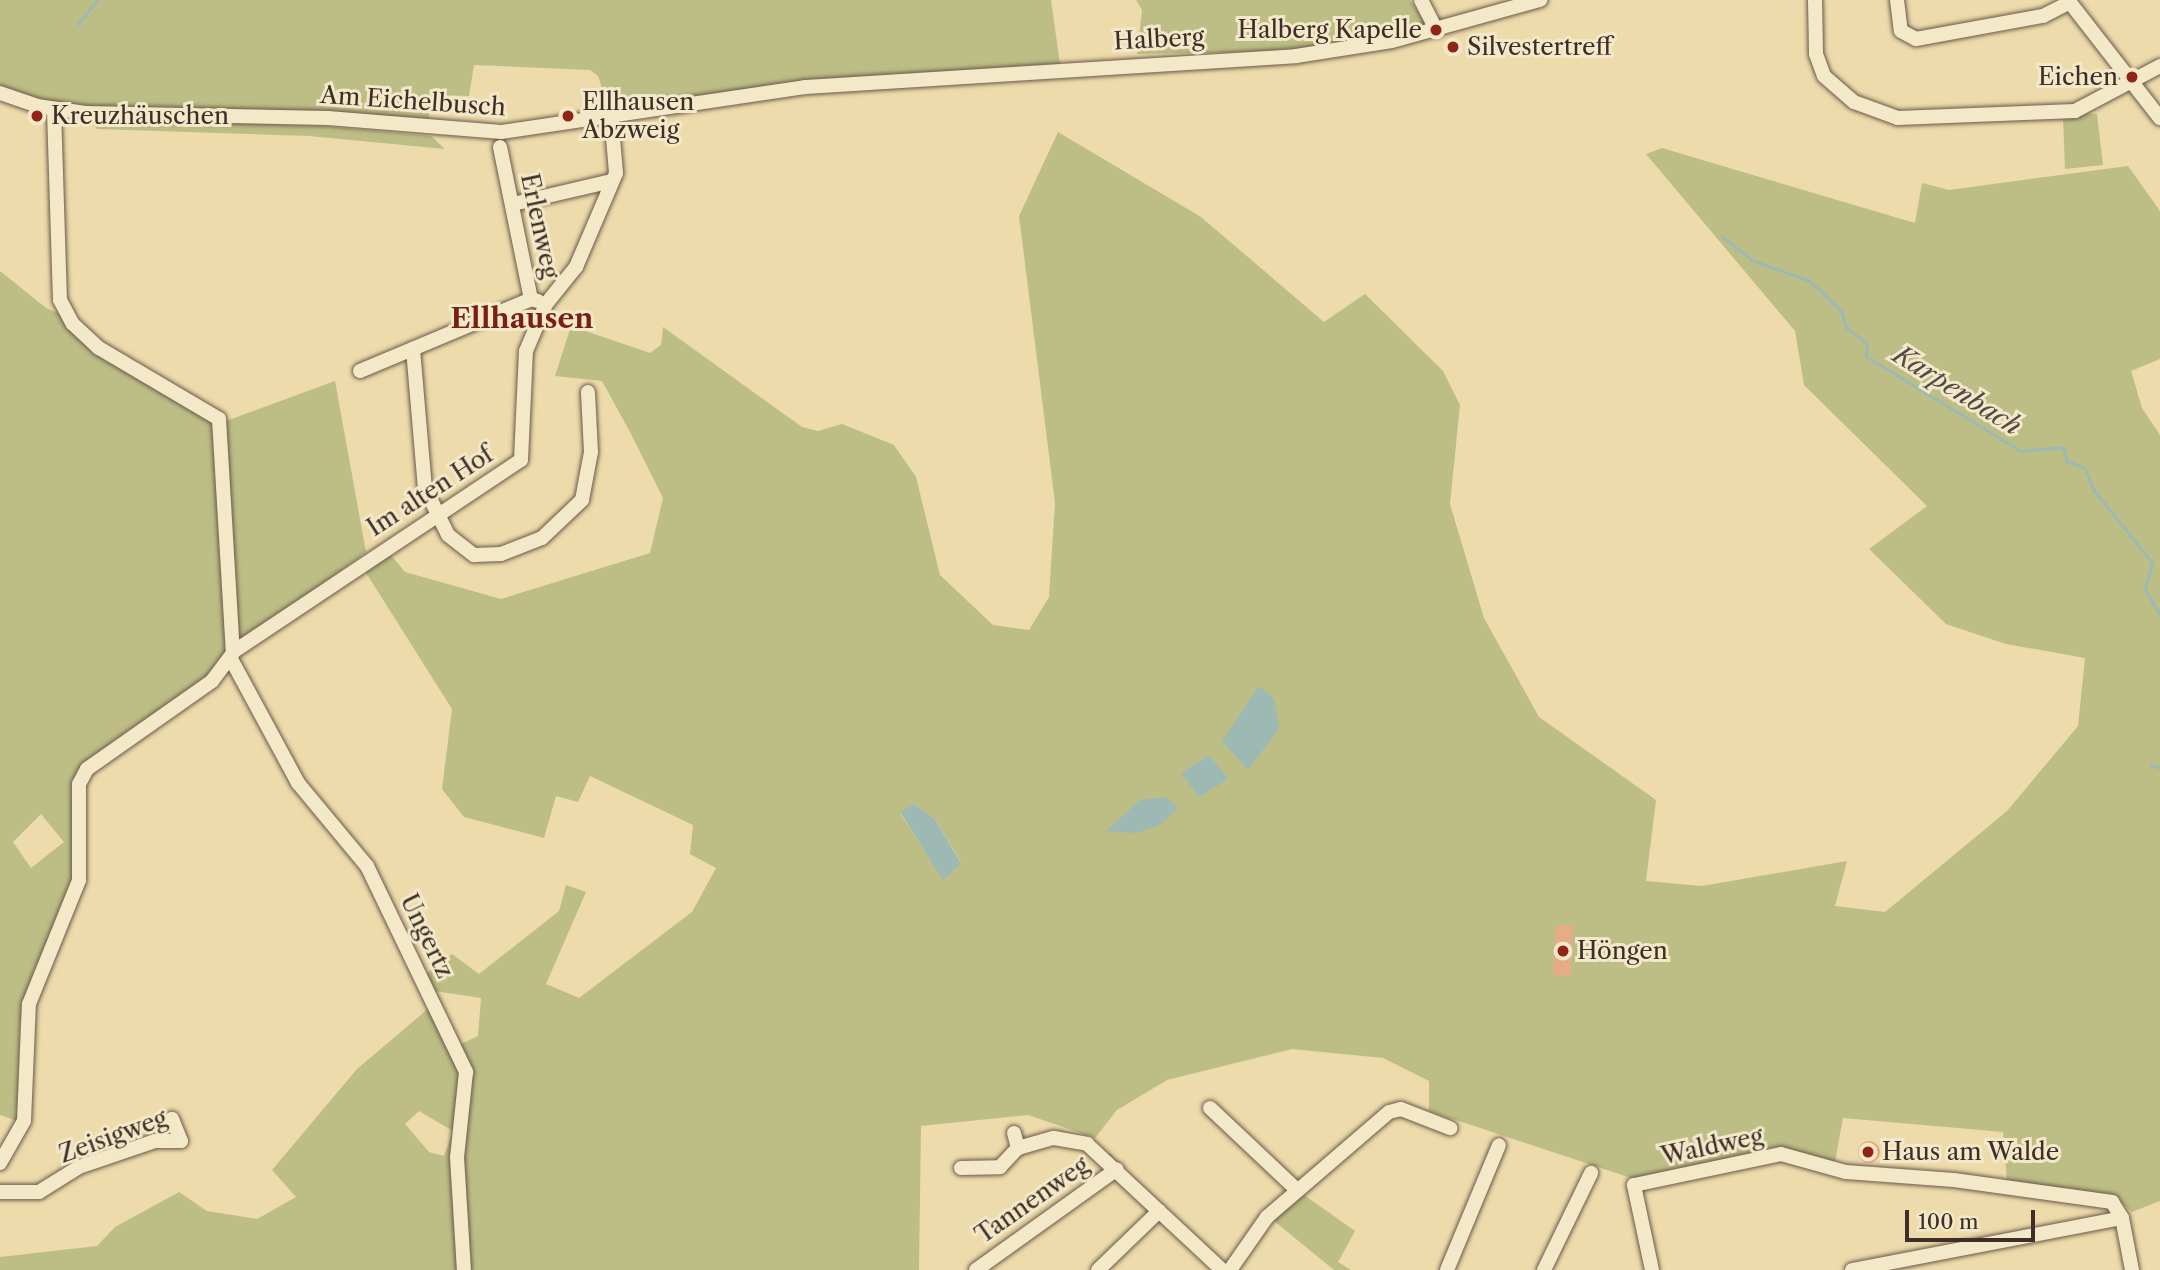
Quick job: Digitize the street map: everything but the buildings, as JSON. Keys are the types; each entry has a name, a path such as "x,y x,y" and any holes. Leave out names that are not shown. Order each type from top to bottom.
{"street":[{"path":"1422,0 1436,30"},
{"name":"Halberg","path":"1058,68 1296,56 1436,30 1540,0"},
{"path":"1815,0 1816,54 1824,76 1854,102 1898,117 2075,111 2129,80 2160,66"},
{"path":"1897,0 1901,31 1916,39 2043,16 2069,1 2160,118"},
{"name":"Am Eichelbusch","path":"54,110 328,118 501,132 804,87 1058,68"},
{"path":"0,93 54,110 60,300 73,324 99,348 219,419 232,656"},
{"name":"Im alten Hof","path":"0,1163 23,1121 29,1004 81,866 79,784 88,769 212,681 232,656 521,460 522,372 546,304 576,267 612,181 618,158 611,115"},
{"name":"Erlenweg","path":"500,147 531,299 546,304"},
{"path":"513,204 612,181"},
{"path":"360,371 531,299"},
{"path":"413,349 425,488 437,518 456,543 474,555 501,554 542,538 577,506 586,487 592,452 588,392"},
{"name":"Ungertz","path":"232,656 298,783 368,866 466,1072 457,1157 464,1270"},
{"path":"1210,1108 1297,1190"},
{"path":"1230,1270 1267,1217 1389,1112 1401,1109 1450,1128"},
{"name":"Zeisigweg","path":"0,1192 39,1192 79,1167 155,1141 181,1141 172,1119"},
{"path":"1014,1133 1018,1148"},
{"path":"961,1168 1000,1167 1018,1148 1054,1138 1087,1144 1117,1169 1222,1270"},
{"path":"1447,1270 1499,1145"},
{"name":"Waldweg","path":"1652,1270 1634,1185 1781,1154 1846,1172 1954,1180 2112,1202 2123,1219"},
{"name":"Tannenweg","path":"976,1270 1117,1169"},
{"path":"1544,1270 1591,1173"},
{"path":"1098,1270 1159,1211"},
{"path":"1852,1270 2123,1219 2132,1270"}],"green space":[{"path":"0,0 1051,0 1060,64 609,109 598,76 590,70 474,65 469,96 430,95 429,121 85,108 24,97 0,85"},
{"path":"1136,0 1410,0 1428,25 1296,51 1137,54 1142,10"},
{"path":"2079,113 2097,114 2103,165 2065,169 2063,118"},
{"path":"89,118 323,126 431,136 445,149 309,136 97,129"},
{"path":"1058,132 1201,217 1324,322 1365,294 1443,371 1460,405 1450,504 1484,618 1539,717 1656,800 1646,881 1702,886 1847,861 1835,906 1885,912 2007,811 2078,726 2085,658 2006,644 1946,624 1869,549 1927,506 1804,385 1795,331 1646,154 1662,148 1915,223 1922,183 1949,190 2128,166 2160,211 2160,359 2131,371 2142,408 2160,435 2160,1201 2132,1212 2114,1197 2007,1181 2003,1132 1843,1118 1835,1162 1774,1147 1660,1179 1637,1180 1429,1111 1429,1081 1383,1058 1292,1049 1167,1080 1117,1110 1095,1138 1028,1115 921,1126 919,1270 0,1270 0,1257 97,1246 115,1227 179,1192 207,1211 257,1219 296,1197 272,1170 357,1069 429,1008 448,1050 478,1036 481,998 434,991 426,974 452,954 479,974 559,911 566,885 586,892 546,984 579,998 692,912 716,868 690,854 693,825 590,776 578,802 556,796 544,838 464,817 442,789 452,709 363,568 390,554 405,572 501,599 650,553 663,498 630,432 602,381 555,376 571,326 650,353 661,345 663,327 802,427 818,431 842,424 894,445 916,477 940,575 993,625 1029,630 1049,597 1055,503 1019,216","holes":["1259,687 1274,698 1222,741 1240,720","914,804 934,818 961,862 943,879 900,813","419,1111 453,1131 444,1156 429,1152 405,1124"]},
{"path":"0,271 46,308 63,315 207,417 218,433 226,651 213,673 80,774 71,789 76,872 20,1021 17,1121 0,1115","holes":["41,814 64,842 31,868 13,842"]},
{"path":"335,381 366,552 244,642 238,641 226,421"},
{"path":"1297,1190 1355,1231 1338,1262 1351,1270 1334,1270 1274,1221"}],"water":[{"path":"1259,686 1274,698 1279,728 1248,770 1222,741"},
{"path":"1209,755 1228,779 1199,797 1181,773"},
{"path":"1166,797 1178,808 1161,824 1138,833 1106,831 1140,800"},
{"path":"914,804 934,818 961,863 943,880 900,812"}],"waterway":[{"path":"78,24 97,0"},
{"name":"Karpenbach","path":"1723,237 1752,260 1810,281 1842,311 1846,327 1868,344 1866,356 2021,451 2063,447 2067,461 2085,468 2094,490 2153,563 2145,589 2160,614"},
{"path":"2151,765 2160,768"},
{"path":"1109,1154 1119,1165"}],"place":[{"name":"Halberg Kapelle","path":"1436,30"},
{"name":"Silvestertreff","path":"1453,47"},
{"name":"Eichen","path":"2132,77"},
{"name":"Kreuzhäuschen","path":"37,116"},
{"name":"Ellhausen Abzweig","path":"568,116"},
{"name":"Höngen","path":"1563,951"},
{"name":"Haus am Walde","path":"1868,1152"}],"district":[{"name":"Ellhausen","path":"522,318"}]}
